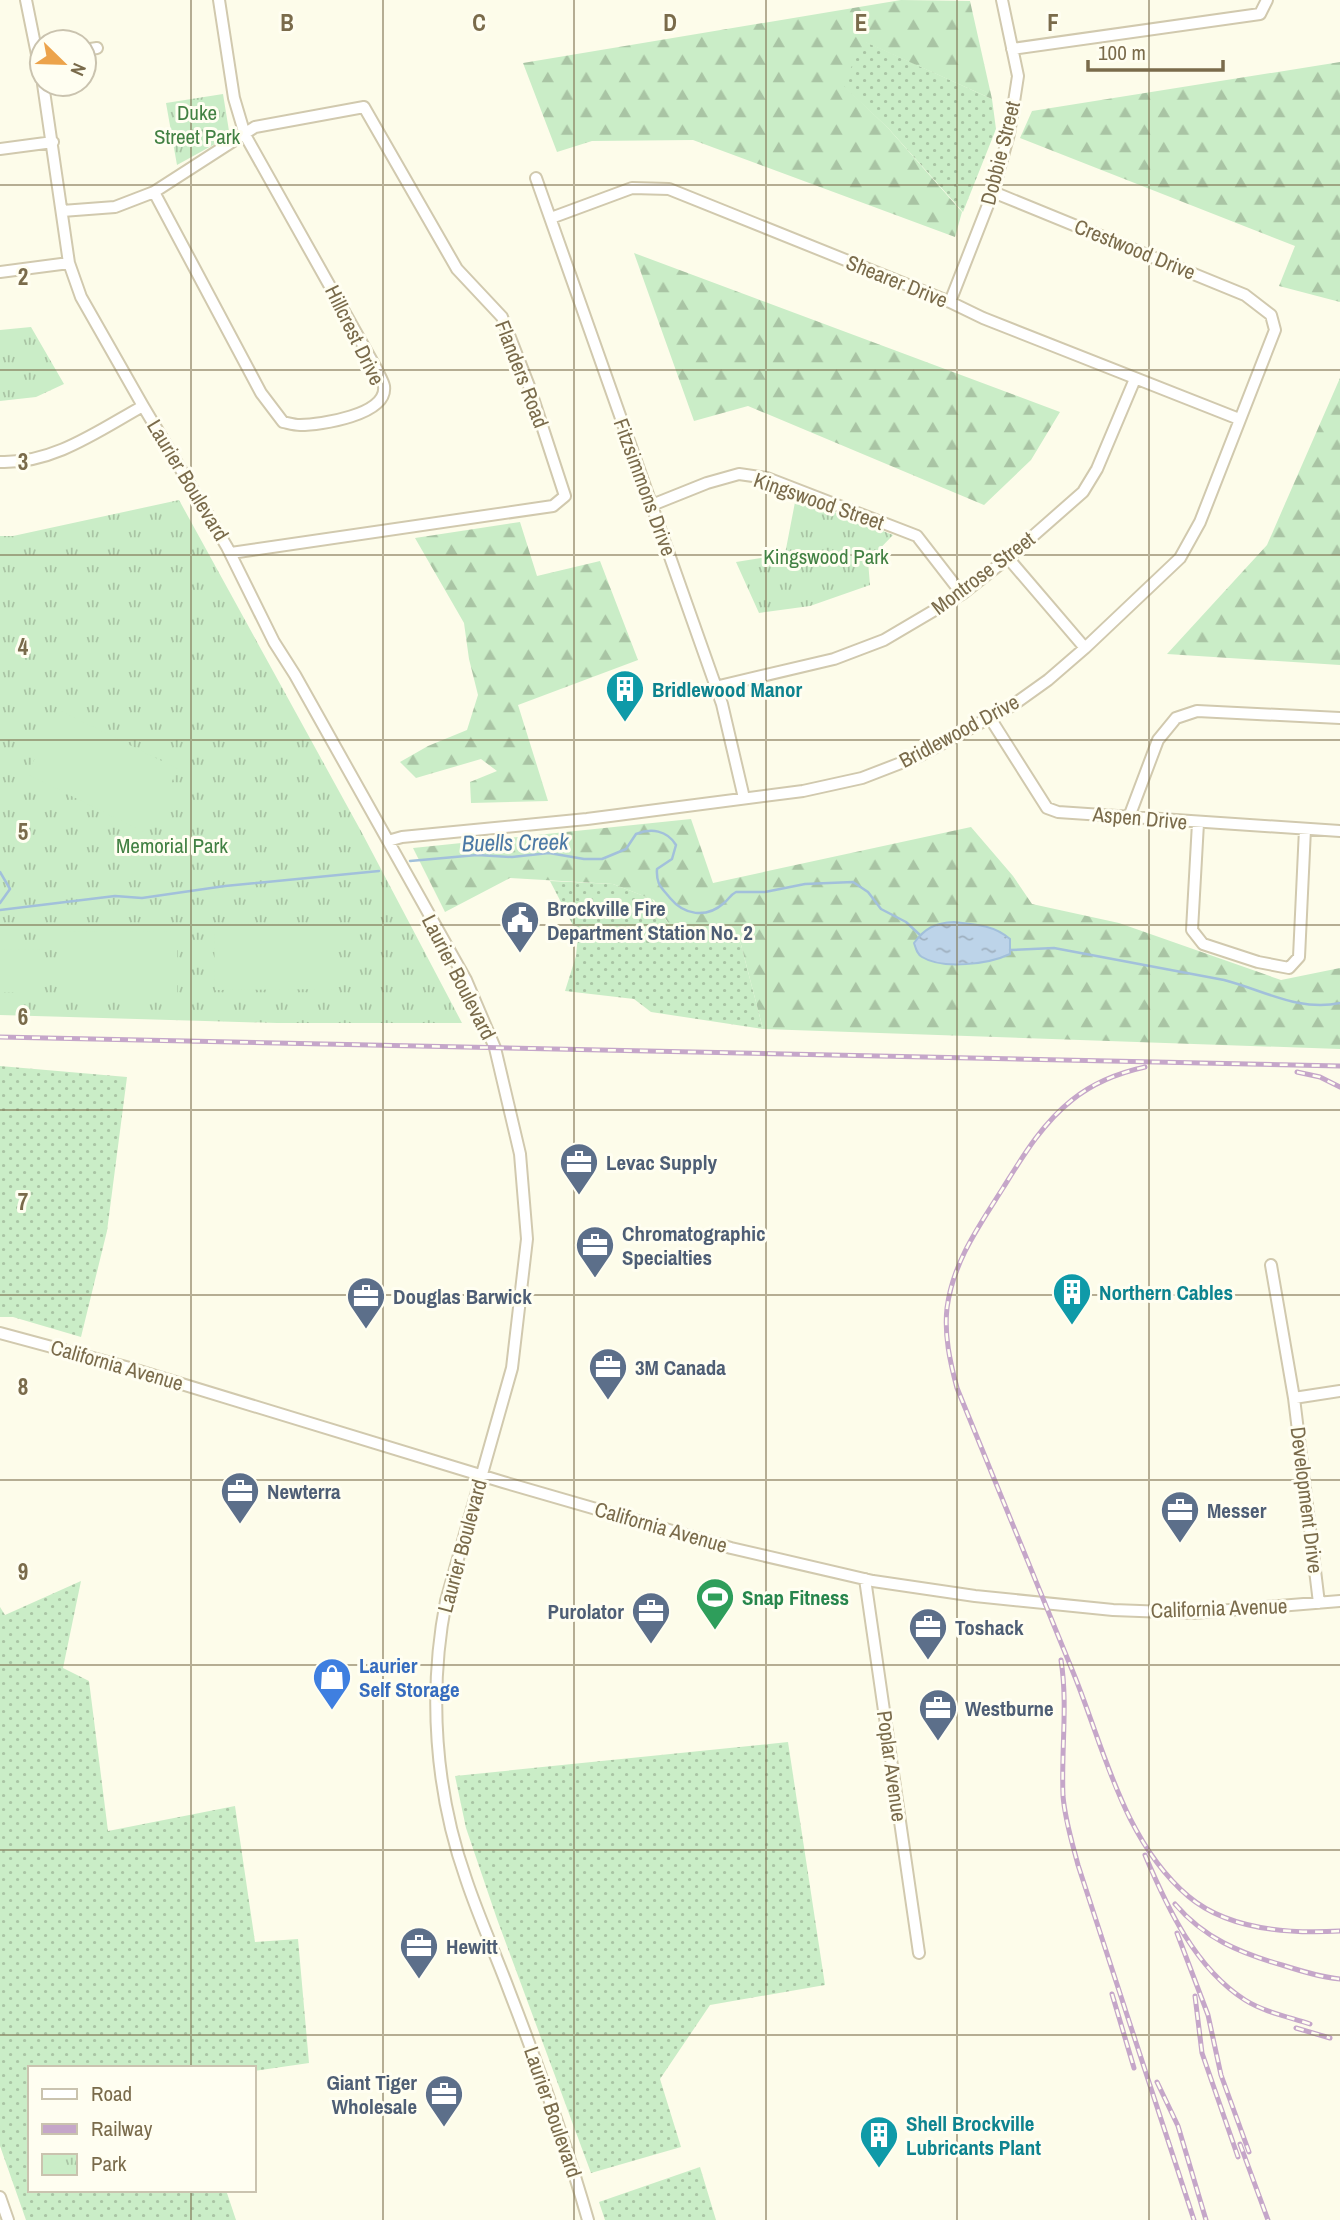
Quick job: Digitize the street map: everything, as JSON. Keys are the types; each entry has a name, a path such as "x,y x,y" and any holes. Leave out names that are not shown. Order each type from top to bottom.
{"street":[{"path":"26,0 33,28"},
{"path":"219,0 234,98 245,135"},
{"name":"Dobbie Street","path":"950,302 993,192 1009,134 1018,76 1002,0"},
{"path":"1012,49 1260,14 1266,0"},
{"name":"Laurier Boulevard","path":"45,98 69,263 81,297 231,553 274,642 466,980 495,1048 520,1154 527,1239 514,1357 446,1601 439,1638 438,1751 449,1816 465,1879 532,2051 588,2220"},
{"name":"Flanders Road","path":"62,212 115,207 154,192 255,127 364,107 457,269 502,317 529,386 565,496 553,506 231,553"},
{"name":"Hillcrest Drive","path":"154,192 261,393 283,422 299,425 357,416 372,409 382,398 384,386 381,378 245,135"},
{"path":"0,149 53,142"},
{"name":"Fitzsimmons Drive","path":"536,178 639,476 652,505 722,704 744,798"},
{"name":"Shearer Drive","path":"551,218 632,188 669,189 950,302 983,318 1239,419"},
{"name":"Crestwood Drive","path":"993,192 1245,295 1271,315"},
{"path":"0,272 69,263"},
{"name":"Bridlewood Drive","path":"388,841 402,837 587,819 803,791 862,778 919,756 1013,705 1086,648 1180,558 1200,522 1275,330 1271,315"},
{"name":"Montrose Street","path":"715,687 834,659 872,645 962,594 1008,558 1083,492 1097,469 1135,379"},
{"path":"0,462 32,459 69,448 143,406"},
{"name":"Kingswood Street","path":"652,505 707,483 739,474 767,478 917,536 962,594"},
{"path":"1008,558 1086,648"},
{"path":"1129,817 1158,740 1176,718 1197,711 1340,718"},
{"name":"Aspen Drive","path":"990,718 1047,808 1065,813 1340,831"},
{"path":"1198,823 1192,930 1203,944 1258,962 1289,968 1299,957 1306,829"},
{"name":"Development Drive","path":"1271,1265 1294,1398 1319,1603"},
{"name":"California Avenue","path":"0,1333 126,1367 731,1548 866,1579 975,1596 1113,1610 1193,1613 1340,1601"},
{"name":"Development Drive","path":"1294,1398 1340,1391"},
{"name":"Poplar Avenue","path":"866,1579 919,1953"},
{"path":"0,2197 8,2220"}],"green space":[{"path":"901,0 970,1 992,99 865,42 842,84 888,128 962,212 955,237 693,140 592,141 557,152 523,63"},
{"path":"864,41 992,99 996,129 963,212 888,128 841,84"},
{"path":"1340,62 1340,302 1279,286 1295,246 1020,138 1032,111"},
{"name":"Duke Street Park","path":"223,94 229,131 224,139 177,165 166,103"},
{"path":"634,253 1060,412 1031,460 984,505 748,406 694,421"},
{"path":"31,327 64,384 36,397 0,401 0,330"},
{"path":"1340,378 1340,665 1167,654 1267,545"},
{"name":"Kingswood Park","path":"796,497 893,535 868,561 870,585 810,606 759,613 736,562 785,554"},
{"name":"Memorial Park","path":"179,500 362,833 462,1023 277,1023 0,1015 0,536 13,536"},
{"path":"520,522 537,576 600,561 638,660 518,705 548,801 471,803 470,782 497,771 481,759 416,778 400,762 428,746 467,730 478,695 464,623 415,538"},
{"path":"59,710 178,769 146,833 27,774"},
{"path":"691,819 713,883 971,827 1013,876 1032,904 1119,923 1281,980 1340,968 1340,1049 763,1029 739,937 672,929 654,900 613,884 510,878 445,912 413,848"},
{"path":"550,881 613,884 652,899 672,929 739,937 763,1029 651,1012 634,999 565,991 576,956 578,935"},
{"path":"337,923 337,989 215,990 214,924"},
{"path":"177,931 177,993 63,993 63,932"},
{"path":"44,949 44,992 0,992 0,950"},
{"path":"0,1066 127,1077 107,1231 81,1337 13,1317 0,1317"},
{"path":"81,1581 63,1668 89,1681 108,1831 235,1806 255,1942 298,1939 309,2063 256,2071 256,2066 28,2066 28,2192 227,2192 236,2220 26,2220 0,2146 0,1607 5,1615"},
{"path":"788,1742 825,1985 710,2005 660,2079 681,2147 591,2173 497,1919 466,1828 455,1776"},
{"path":"700,2167 716,2220 605,2220 599,2202"}],"water":[{"path":"954,922 984,926 1004,934 1010,939 1010,954 990,961 954,964 931,961 919,954 914,943 922,934 936,925"}],"waterway":[{"name":"Buells Creek","path":"410,861 477,855 512,857 549,853 602,859 626,849 636,834 658,832 668,836 676,845 672,859 657,869 658,882 676,904 688,911 710,911 736,892 765,892 805,884 853,882 868,892 881,909 906,922 920,935"},
{"name":"Buells Creek","path":"0,910 115,896 142,898 225,886 379,871"},
{"path":"0,872 10,889 0,903"},
{"path":"1010,950 1054,948 1224,980 1281,999 1310,1005 1340,1003"}],"railway":[{"path":"0,1037 1340,1066"},
{"path":"1145,1067 1106,1079 1072,1100 1042,1130 1018,1164 976,1231 955,1275 946,1318 952,1368 957,1388 1075,1677 1107,1765 1132,1822 1148,1849 1166,1874 1188,1896 1222,1916 1240,1923 1280,1930 1340,1931"},
{"path":"1297,1072 1320,1077 1340,1087"},
{"path":"1061,1660 1064,1694 1063,1796 1069,1831 1194,2220"},
{"path":"1145,1855 1184,1935 1211,1971 1227,1987 1252,2004 1310,2024"},
{"path":"1175,1904 1198,1926 1237,1949 1303,1972 1340,1979"},
{"path":"1177,1933 1208,2015 1221,2075 1249,2152"},
{"path":"1112,1994 1134,2068"},
{"path":"1195,1996 1202,2053 1238,2157"},
{"path":"1296,2028 1330,2038"},
{"path":"1157,2082 1178,2126 1206,2220"},
{"path":"1240,2144 1268,2220"}],"place":[{"name":"Bridlewood Manor","path":"625,723"},
{"name":"Brockville Fire Department Station No. 2","path":"520,954"},
{"name":"Levac Supply","path":"579,1196"},
{"name":"Chromatographic Specialties","path":"595,1279"},
{"name":"Northern Cables","path":"1072,1326"},
{"name":"Douglas Barwick","path":"366,1330"},
{"name":"3M Canada","path":"608,1401"},
{"name":"Newterra","path":"240,1525"},
{"name":"Messer","path":"1180,1544"},
{"name":"Snap Fitness","path":"715,1631"},
{"name":"Purolator","path":"651,1645"},
{"name":"Toshack","path":"928,1661"},
{"name":"Laurier Self Storage","path":"332,1711"},
{"name":"Westburne","path":"938,1742"},
{"name":"Hewitt","path":"419,1980"},
{"name":"Giant Tiger Wholesale","path":"444,2128"},
{"name":"Shell Brockville Lubricants Plant","path":"879,2169"}]}
